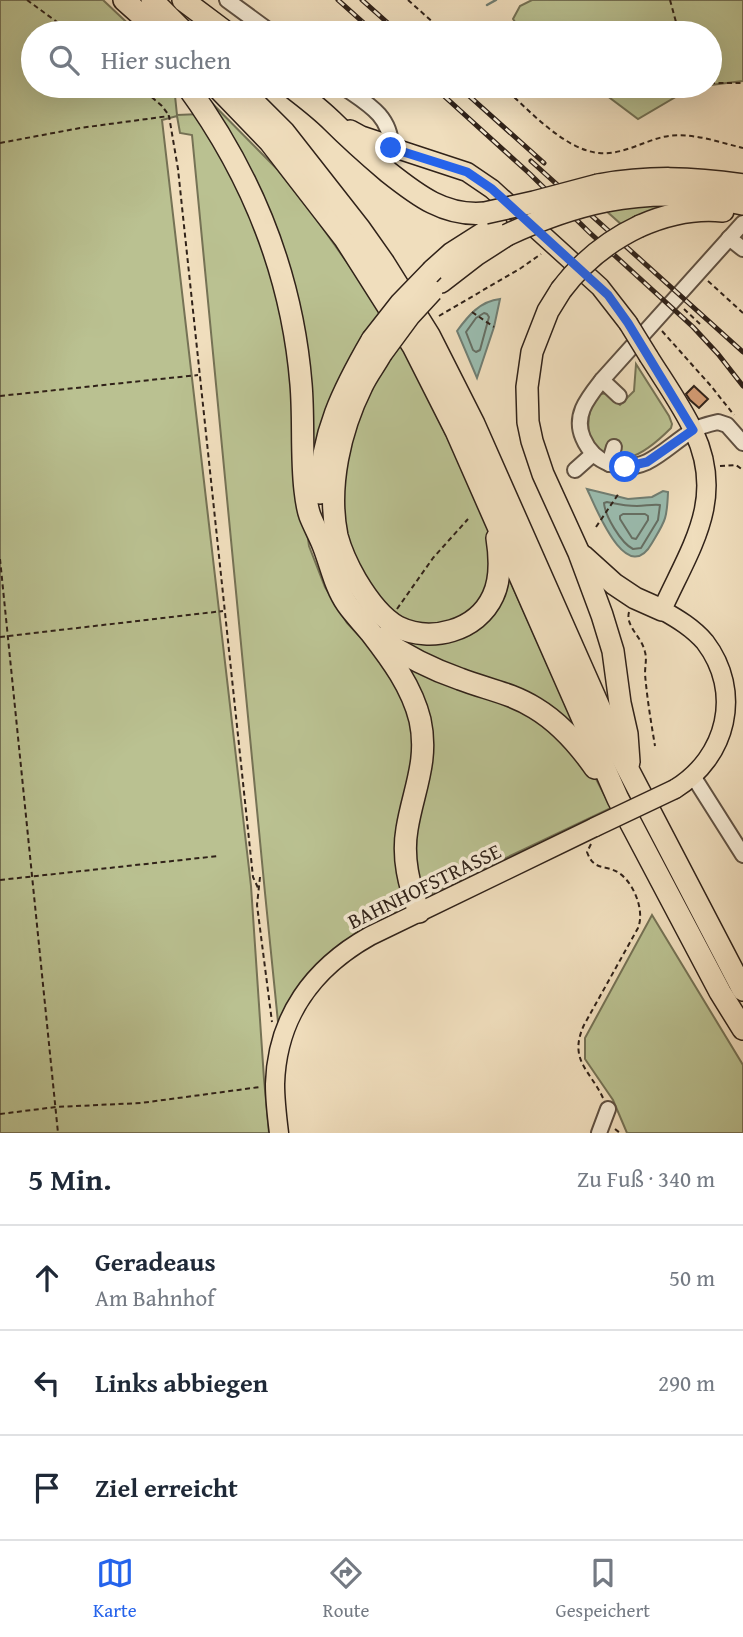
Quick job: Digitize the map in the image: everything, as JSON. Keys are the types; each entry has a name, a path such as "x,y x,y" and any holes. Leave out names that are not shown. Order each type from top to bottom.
{"highway":[{"path":"116,0 134,21"},
{"path":"124,0 148,21"},
{"path":"152,0 173,21"},
{"path":"183,0 211,21"},
{"path":"196,98 239,168 282,272 295,331 301,386 304,480 308,513 346,603 371,633 408,687 416,704 423,739 423,756 405,844 407,873 419,912"},
{"path":"228,98 270,142 345,239 413,346 456,431 618,799 720,992 743,1029"},
{"path":"250,98 284,132 351,218 429,335 474,424 630,774 743,990"},
{"path":"305,98 349,139 422,198 437,206 471,213 496,224 534,222 562,212 629,179 673,177 743,186"},
{"path":"330,119 361,137 391,148"},
{"path":"495,519 499,575 494,596 480,616 457,630 435,635 416,633 396,626 363,593 349,567 337,537 333,506 335,475 348,422 377,347 401,303 437,276 452,253 534,202 602,193 664,195 727,205 743,213"},
{"path":"630,774 627,734 613,651 579,553 536,457 528,422 529,370 535,344 548,311 561,290 594,254 615,239 652,221 727,205"},
{"path":"323,544 320,476 325,444 334,413 349,380 377,347"},
{"path":"579,553 589,559 614,584 635,598 662,610"},
{"path":"371,633 415,660 460,679 509,695 537,709 563,729 582,749 618,799"}],"main road":[{"path":"391,148 467,172 492,189 600,287 628,323 693,430 706,466 706,503 692,544 662,610"},
{"name":"BAHNHOFSTRASSE","path":"279,1133 275,1085 281,1042 296,1006 308,987 324,970 354,946 419,912 594,834 675,789 693,776 713,754 723,731 727,708 725,683 717,659 688,626 662,610"}],"street":[{"path":"227,0 255,21"},
{"path":"358,98 385,122 391,136 391,148"},
{"path":"743,223 602,380 587,399 579,415 580,431 586,446 593,454 609,464 625,467 647,462 693,430 718,422 727,425 743,443"},
{"path":"729,238 743,249"},
{"path":"602,380 620,396"},
{"path":"609,464 614,447"},
{"path":"576,470 593,454"},
{"path":"693,776 743,855"},
{"path":"599,1133 608,1108"}],"path":[{"path":"26,0 55,21"},
{"path":"408,0 432,21"},
{"path":"670,0 676,21"},
{"path":"722,83 743,83"},
{"path":"153,98 169,116 177,169 253,877 259,890"},
{"path":"515,98 550,130 575,146 600,153 621,150 663,137 690,136 743,148"},
{"path":"0,143 80,128 169,116"},
{"path":"439,316 528,263 552,244"},
{"path":"702,276 743,313"},
{"path":"678,303 700,324"},
{"path":"472,312 494,327"},
{"path":"657,326 735,416"},
{"path":"0,396 200,375"},
{"path":"716,467 736,465 743,470"},
{"path":"596,527 619,493"},
{"path":"389,620 433,558 468,519"},
{"path":"0,559 58,1133"},
{"path":"0,637 225,611"},
{"path":"628,612 629,622 644,646 646,655 645,670 655,747"},
{"path":"594,834 587,852 591,861 621,875 636,898 642,916 638,928 584,1025 579,1040 582,1066 608,1108"},
{"path":"0,880 218,856"},
{"path":"260,877 257,905 272,1020 281,1042"},
{"path":"0,1114 56,1107 141,1102 275,1085"}],"green space":[{"path":"0,0 103,0 125,21 21,21 21,98 175,98 177,115 200,114 230,160 282,301 309,546 325,587 347,623 402,687 414,725 406,901 399,911 340,944 317,964 294,994 278,1022 192,135 180,133 177,116 162,120 251,886 269,1133 0,1133"},
{"path":"532,0 743,0 743,81 722,84 722,21 514,21 520,6"},
{"path":"200,98 207,98 277,169 312,213 356,275 413,366 469,483 592,771 611,808 428,895 416,882 413,868 427,726 353,564 311,456 293,300"},
{"path":"610,98 674,98 638,119"},
{"path":"687,201 622,225 604,209"},
{"path":"636,364 669,416 671,428 636,455 622,457 603,453 591,441 589,433 589,415 594,397 606,394 620,405 634,391"},
{"path":"652,915 743,1065 743,1133 627,1133 613,1100 585,1059 585,1038"}],"water":[{"path":"500,299 477,378 457,331 481,306"},
{"path":"587,489 628,499 652,497 663,491 668,492 667,509 660,530 642,554 633,556 623,551 605,526"}],"building":[{"path":"694,386 708,399 699,408 686,394"}],"waterway":[{"path":"487,5 496,0"}],"railway":[{"path":"338,0 362,21"},
{"path":"362,0 386,21"},
{"path":"446,98 693,327 743,386"},
{"path":"471,98 544,163"},
{"path":"531,161 743,352"}],"route":[{"path":"391,148 467,172 492,189 600,287 622,314 693,430 647,462 625,467"}]}
